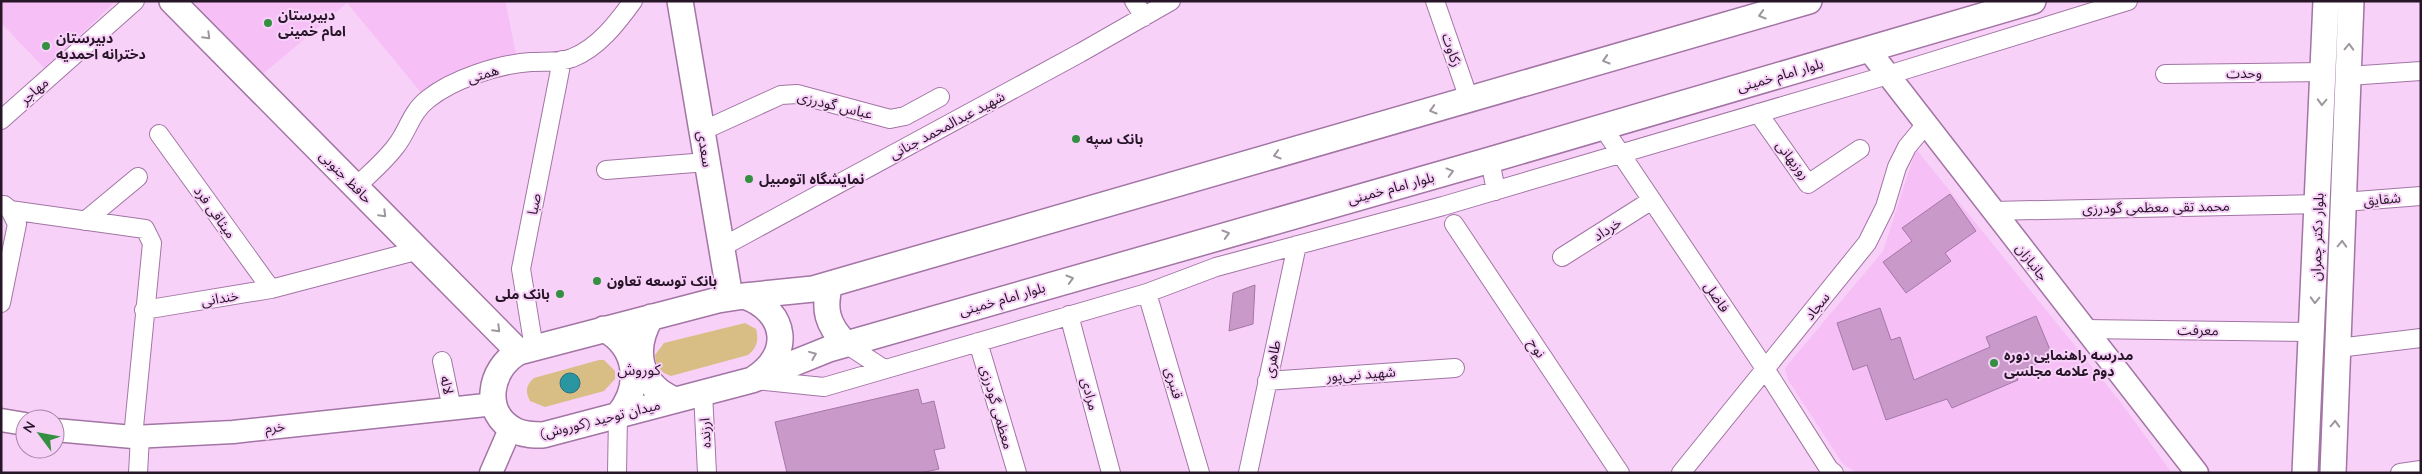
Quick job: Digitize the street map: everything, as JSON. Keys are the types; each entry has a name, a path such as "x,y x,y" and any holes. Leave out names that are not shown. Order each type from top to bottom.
{"main road":[{"name":"حافظ جنوبی","path":"172,1 419,250 526,350"},
{"name":"سعدی","path":"680,1 722,247 737,296"},
{"path":"511,427 504,422 495,404 492,396 493,382 499,369 508,358 526,350 651,316 737,296 812,289 1809,1"},
{"name":"بلوار امام خمینی","path":"752,380 846,344 1490,160 2033,1"},
{"name":"بلوار دکتر چمران","path":"2305,473 2319,204 2326,1"},
{"name":"بلوار دکتر چمران","path":"2333,473 2351,1"},
{"path":"830,284 825,304 828,320 834,331 846,344"},
{"name":"میدان توحید (کوروش)","path":"511,427 529,435 544,435 752,380 764,372 773,362 779,348 780,334 776,321 768,309 757,300 737,296"},
{"path":"651,316 641,337 642,365 656,390 675,400"},
{"path":"604,329 623,343 632,366 631,395 628,403 618,415"}],"street":[{"name":"مهاجر","path":"1,120 134,1"},
{"name":"همتی","path":"356,187 397,145 408,121 427,99 468,77 529,62 572,59 588,50 609,32 633,1"},
{"path":"1134,1 1144,17"},
{"name":"شهید عبدالمحمد جنانی","path":"722,247 1171,1"},
{"path":"752,380 824,387 1147,292 1216,267 1621,154 1888,75 2128,1"},
{"name":"زکاوت","path":"1441,4 1469,99"},
{"name":"جانبازان","path":"1868,49 2197,473"},
{"name":"صبا","path":"526,350 521,269 562,60"},
{"path":"2348,76 2421,71"},
{"name":"وحدت","path":"2164,74 2324,72"},
{"name":"عباس گودرزی","path":"702,131 781,95 798,94 890,119 906,116 940,97"},
{"name":"روزبهانی","path":"1758,113 1808,184 1860,150"},
{"name":"سجاد","path":"1681,473 1867,244 1882,213 1897,167 1907,147 1926,124"},
{"name":"فاضل","path":"1602,126 1766,369 1828,471"},
{"name":"میثاقی فرد","path":"160,134 270,290"},
{"path":"1490,160 1496,190"},
{"path":"606,170 707,162"},
{"path":"85,221 138,177"},
{"name":"شقایق","path":"2343,202 2421,196"},
{"name":"خرداد","path":"1562,257 1652,200"},
{"name":"محمد تقی معظمی گودرزی","path":"1993,211 2319,204"},
{"path":"1,303 9,212 145,229 152,243 144,310 136,437 138,473"},
{"name":"نوح","path":"1454,224 1620,473"},
{"name":"طاهری","path":"1248,473 1297,245"},
{"name":"خندانی","path":"144,310 270,290 419,250"},
{"name":"قنبری","path":"1147,292 1200,473"},
{"name":"مرادی","path":"1069,315 1111,473"},
{"name":"معرفت","path":"2084,329 2313,332"},
{"path":"2338,348 2421,338"},
{"name":"معظمی گودرزی","path":"978,342 1016,473"},
{"path":"846,344 884,369"},
{"name":"لاله","path":"442,361 452,409"},
{"name":"شهید نبی‌پور","path":"1267,381 1455,368"},
{"name":"ارزنده","path":"703,393 707,473"},
{"name":"خرم","path":"65,431 136,437 233,432 495,404"},
{"path":"617,473 618,415"},
{"path":"1,420 15,422"},
{"path":"490,473 511,427"},
{"path":"2400,473 2421,470"}],"shaded area":[{"name":"دبیرستان دخترانه احمدیه","path":"1,1 116,1 45,69 1,23"},
{"path":"192,1 504,1 516,54 445,79 423,95 347,3 263,74"},
{"path":"1916,149 2122,404 2172,473 1857,473 1843,464 1788,380 1785,368 1883,251"},
{"path":"745,323 756,329 757,337 755,347 748,355 671,376 661,371 656,363 655,355 664,343"},
{"path":"604,360 615,371 615,379 604,391 545,407 530,401 527,388 534,378"},
{"path":"570,373 577,376 580,383 577,390 570,393 563,390 560,383 563,376"}],"building":[{"path":"1950,194 1976,231 1945,253 1951,261 1906,293 1883,262 1912,241 1902,228"},
{"path":"1255,285 1253,324 1229,331 1233,293"},
{"path":"1880,308 1891,340 1900,337 1914,380 1990,347 1986,337 2036,316 2053,357 2015,373 2018,380 1952,408 1947,399 1886,420 1867,365 1853,370 1837,323"},
{"path":"918,389 922,404 934,401 945,448 934,450 939,469 921,473 787,473 775,422"}],"place":[{"name":"دبیرستان امام خمینی","path":"268,23"},
{"name":"دبیرستان دخترانه احمدیه","path":"46,46"},
{"name":"بانک سپه","path":"1076,139"},
{"name":"نمایشگاه اتومبیل","path":"749,179"},
{"name":"بانک توسعه تعاون","path":"597,281"},
{"name":"بانک ملی","path":"560,294"},
{"name":"مدرسه راهنمایی دوره دوم علامه مجلسی","path":"1994,363"}],"district":[{"name":"کوروش","path":"639,369"}]}
